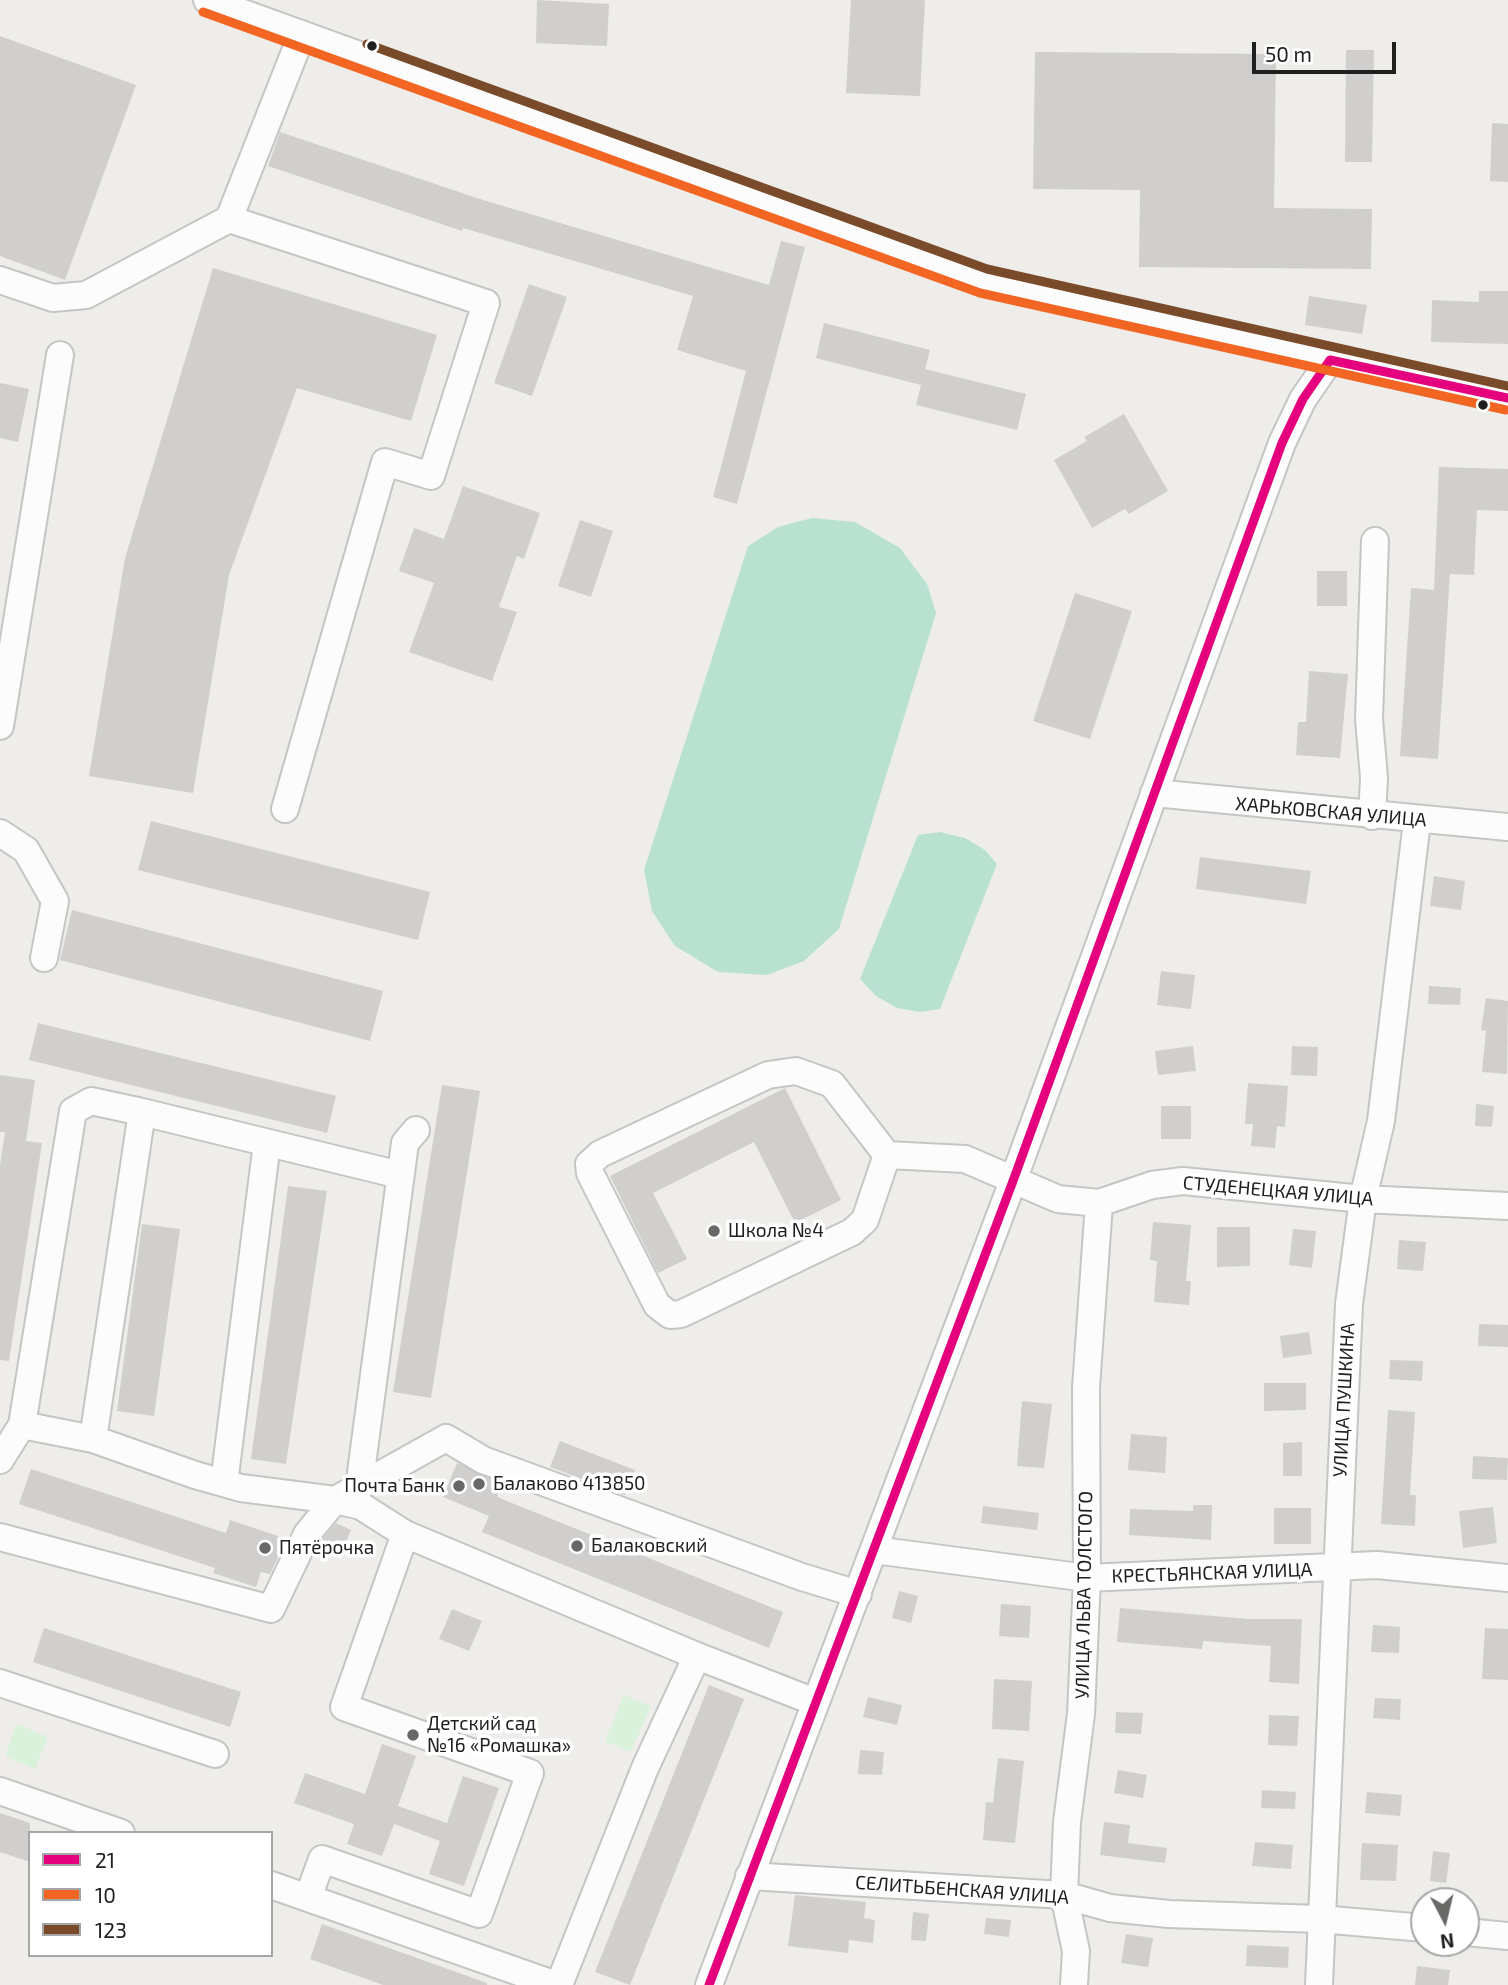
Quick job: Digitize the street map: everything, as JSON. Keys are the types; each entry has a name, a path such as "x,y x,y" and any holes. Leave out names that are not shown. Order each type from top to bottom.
{"street":[{"path":"207,0 984,281 1508,398"},
{"path":"0,280 53,298 86,295 229,219 302,34"},
{"path":"229,219 486,303 431,476 385,462 285,809"},
{"path":"0,726 60,355"},
{"path":"709,1985 1013,1181 1282,443 1303,399 1330,360"},
{"path":"1372,816 1374,778 1369,719 1375,541"},
{"name":"ХАРЬКОВСКАЯ УЛИЦА","path":"1154,793 1417,821 1508,827"},
{"name":"УЛИЦА ПУШКИНА","path":"1319,1985 1349,1304 1363,1199 1381,1121 1417,821"},
{"path":"0,833 26,850 55,901 44,958"},
{"path":"796,1071 832,1084 887,1156 866,1220 852,1232 681,1314 670,1315 657,1305 590,1173 589,1164 600,1154 768,1075 796,1071"},
{"path":"0,1460 22,1425 73,1111 91,1101 400,1175"},
{"path":"93,1438 142,1112"},
{"path":"359,1487 405,1143 416,1130"},
{"path":"224,1483 267,1143"},
{"name":"СТУДЕНЕЦКАЯ УЛИЦА","path":"887,1156 965,1159 1059,1199 1099,1203 1152,1185 1183,1181 1363,1199 1508,1206"},
{"name":"УЛИЦА ЛЬВА ТОЛСТОГО","path":"1074,1985 1076,1951 1065,1895 1067,1822 1081,1714 1087,1578 1086,1388 1099,1203"},
{"path":"22,1425 93,1438 224,1483 361,1506 405,1535 815,1702"},
{"path":"0,1537 271,1609 307,1534 335,1500 446,1438 483,1460 802,1577 858,1594"},
{"path":"308,1898 322,1858 480,1914 530,1773 344,1707 405,1535"},
{"name":"КРЕСТЬЯНСКАЯ УЛИЦА","path":"874,1550 1087,1578 1377,1565 1508,1578"},
{"path":"273,1886 558,1985 645,1768 697,1656"},
{"path":"0,1683 215,1754"},
{"path":"0,1791 115,1831"},
{"name":"СЕЛИТЬБЕНСКАЯ УЛИЦА","path":"749,1876 1065,1895 1110,1908 1157,1913 1320,1919 1410,1927"},
{"path":"1480,1933 1508,1936"}],"green space":[{"path":"812,518 855,522 900,548 927,584 936,613 839,929 804,961 767,975 718,972 675,946 652,911 644,870 748,546 778,527"},
{"path":"940,832 965,838 985,850 997,864 940,1009 920,1012 897,1008 876,996 860,979 918,835"},
{"path":"624,1695 651,1706 631,1752 605,1741"},
{"path":"17,1724 48,1737 35,1769 5,1756"}],"building":[{"path":"537,0 609,4 607,46 536,43"},
{"path":"851,0 925,0 920,96 846,93"},
{"path":"0,36 136,85 65,280 0,256"},
{"path":"1346,50 1374,50 1372,162 1345,162"},
{"path":"1035,52 1276,54 1274,208 1372,209 1371,269 1139,267 1140,190 1033,189"},
{"path":"1492,123 1508,124 1508,182 1490,181"},
{"path":"280,132 483,200 769,285 781,241 805,247 737,504 713,497 746,371 677,350 693,296 463,228 462,231 268,166"},
{"path":"213,268 437,335 411,421 297,388 229,575 193,793 89,776 125,558"},
{"path":"529,284 567,297 532,396 494,383"},
{"path":"1479,291 1508,291 1508,344 1431,342 1432,300 1479,302"},
{"path":"1309,296 1367,305 1362,334 1305,325"},
{"path":"824,323 930,350 925,369 1026,394 1017,430 916,405 921,385 816,358"},
{"path":"0,383 29,389 18,442 0,438"},
{"path":"1124,414 1168,491 1129,514 1125,509 1092,528 1054,460 1087,441 1084,437"},
{"path":"1439,467 1508,469 1508,511 1477,510 1474,575 1450,574 1438,759 1400,756 1411,588 1434,590"},
{"path":"463,486 540,513 524,559 517,556 499,607 517,612 492,681 409,652 434,583 399,571 414,528 444,539"},
{"path":"580,520 613,531 591,597 558,586"},
{"path":"1317,571 1347,571 1347,606 1317,606"},
{"path":"1075,593 1132,611 1090,739 1033,721"},
{"path":"1309,671 1348,674 1340,758 1296,755 1298,722 1306,722"},
{"path":"151,821 430,892 418,940 138,870"},
{"path":"1200,857 1311,871 1306,904 1196,889"},
{"path":"1434,876 1465,881 1461,910 1430,906"},
{"path":"72,910 383,991 370,1041 60,960"},
{"path":"1161,971 1195,975 1191,1009 1157,1005"},
{"path":"1429,986 1461,988 1460,1005 1428,1004"},
{"path":"1486,998 1508,1001 1507,1074 1482,1072 1486,1031 1481,1030"},
{"path":"38,1023 336,1096 327,1133 29,1060"},
{"path":"1193,1046 1196,1071 1158,1075 1155,1051"},
{"path":"1292,1046 1318,1047 1317,1076 1291,1075"},
{"path":"0,1075 35,1080 26,1141 42,1143 9,1361 0,1360 0,1165 5,1132 0,1132"},
{"path":"1248,1083 1288,1086 1285,1127 1277,1126 1275,1148 1251,1146 1253,1124 1245,1124"},
{"path":"442,1085 480,1091 431,1398 393,1392"},
{"path":"785,1088 841,1200 795,1223 754,1142 653,1193 687,1259 658,1273 610,1176"},
{"path":"1476,1104 1494,1106 1492,1127 1475,1126"},
{"path":"1161,1106 1191,1106 1191,1139 1161,1139"},
{"path":"288,1186 327,1191 286,1464 251,1459"},
{"path":"1153,1222 1191,1225 1186,1281 1191,1281 1189,1305 1154,1302 1157,1261 1150,1260"},
{"path":"142,1224 180,1229 154,1416 117,1411"},
{"path":"1217,1227 1250,1227 1250,1266 1217,1267"},
{"path":"1293,1229 1316,1231 1312,1268 1289,1265"},
{"path":"1399,1240 1426,1242 1423,1271 1397,1269"},
{"path":"1479,1324 1508,1325 1508,1347 1478,1346"},
{"path":"1309,1332 1312,1354 1283,1358 1280,1336"},
{"path":"1390,1360 1423,1361 1422,1381 1389,1379"},
{"path":"1264,1383 1306,1383 1306,1410 1264,1411"},
{"path":"1022,1401 1052,1404 1044,1468 1017,1466"},
{"path":"1388,1410 1415,1412 1410,1495 1416,1495 1415,1526 1381,1524"},
{"path":"1131,1434 1167,1437 1165,1473 1128,1470"},
{"path":"560,1441 635,1470 625,1495 550,1467"},
{"path":"1302,1442 1302,1476 1283,1476 1283,1443"},
{"path":"1473,1456 1508,1458 1507,1480 1472,1479"},
{"path":"457,1463 502,1484 497,1497 783,1612 769,1648 482,1532 489,1516 443,1497"},
{"path":"31,1469 226,1533 230,1520 287,1539 270,1574 261,1572 256,1587 213,1573 215,1568 19,1504"},
{"path":"1193,1505 1212,1505 1211,1540 1129,1535 1130,1509 1193,1511"},
{"path":"983,1506 1039,1513 1037,1530 981,1523"},
{"path":"1493,1507 1497,1543 1463,1548 1459,1511"},
{"path":"1274,1508 1311,1508 1311,1544 1274,1544"},
{"path":"336,1523 351,1530 342,1551 321,1541"},
{"path":"899,1591 918,1596 911,1623 892,1618"},
{"path":"1001,1604 1031,1606 1029,1638 999,1636"},
{"path":"1120,1608 1249,1619 1302,1619 1299,1684 1269,1682 1271,1646 1203,1641 1202,1649 1117,1642"},
{"path":"452,1609 482,1621 469,1651 439,1639"},
{"path":"1373,1625 1400,1627 1399,1653 1371,1652"},
{"path":"44,1628 241,1692 230,1727 33,1662"},
{"path":"1485,1628 1508,1629 1508,1680 1482,1679"},
{"path":"994,1679 1032,1681 1029,1731 992,1729"},
{"path":"709,1685 744,1699 630,1985 595,1972"},
{"path":"868,1697 902,1705 897,1725 863,1717"},
{"path":"1375,1698 1401,1699 1400,1720 1373,1718"},
{"path":"1116,1712 1143,1713 1141,1734 1115,1733"},
{"path":"1269,1715 1299,1716 1297,1746 1268,1745"},
{"path":"382,1744 416,1756 398,1806 447,1823 463,1776 499,1788 464,1886 429,1874 440,1841 394,1824 382,1856 347,1844 354,1824 294,1803 305,1773 365,1794"},
{"path":"860,1750 884,1752 882,1775 858,1774"},
{"path":"998,1758 1024,1761 1015,1843 983,1840 986,1802 993,1803"},
{"path":"1118,1770 1147,1775 1143,1798 1114,1793"},
{"path":"1262,1790 1296,1792 1295,1809 1261,1808"},
{"path":"1367,1792 1402,1795 1400,1816 1365,1813"},
{"path":"0,1813 30,1823 28,1861 0,1852"},
{"path":"1104,1822 1130,1825 1128,1843 1167,1848 1165,1863 1100,1855"},
{"path":"1255,1842 1293,1845 1291,1869 1252,1866"},
{"path":"1362,1843 1398,1845 1396,1881 1360,1880"},
{"path":"1433,1851 1450,1853 1446,1883 1430,1881"},
{"path":"795,1895 866,1902 864,1918 875,1920 873,1943 849,1940 848,1953 788,1946"},
{"path":"913,1912 929,1914 926,1941 911,1940"},
{"path":"986,1918 1011,1920 1009,1937 984,1934"},
{"path":"322,1924 487,1985 383,1985 310,1959"},
{"path":"1126,1934 1153,1938 1148,1967 1121,1963"},
{"path":"1247,1945 1289,1947 1288,1968 1246,1966"},
{"path":"1417,1966 1450,1970 1448,1985 1415,1985"}],"transit line":[{"name":"10","path":"203,12 980,293 1506,410"},
{"name":"123","path":"367,44 987,269 1508,386"},
{"name":"21","path":"1330,360 1508,398"},
{"name":"21","path":"709,1985 1013,1181 1282,443 1303,399 1330,360"}],"place":[{"name":"Школа №4","path":"714,1231"},
{"name":"Балаково 413850","path":"479,1484"},
{"name":"Почта Банк","path":"459,1486"},
{"name":"Балаковский","path":"577,1546"},
{"name":"Пятёрочка","path":"265,1548"},
{"name":"Детский сад №16 «Ромашка»","path":"413,1735"}]}
